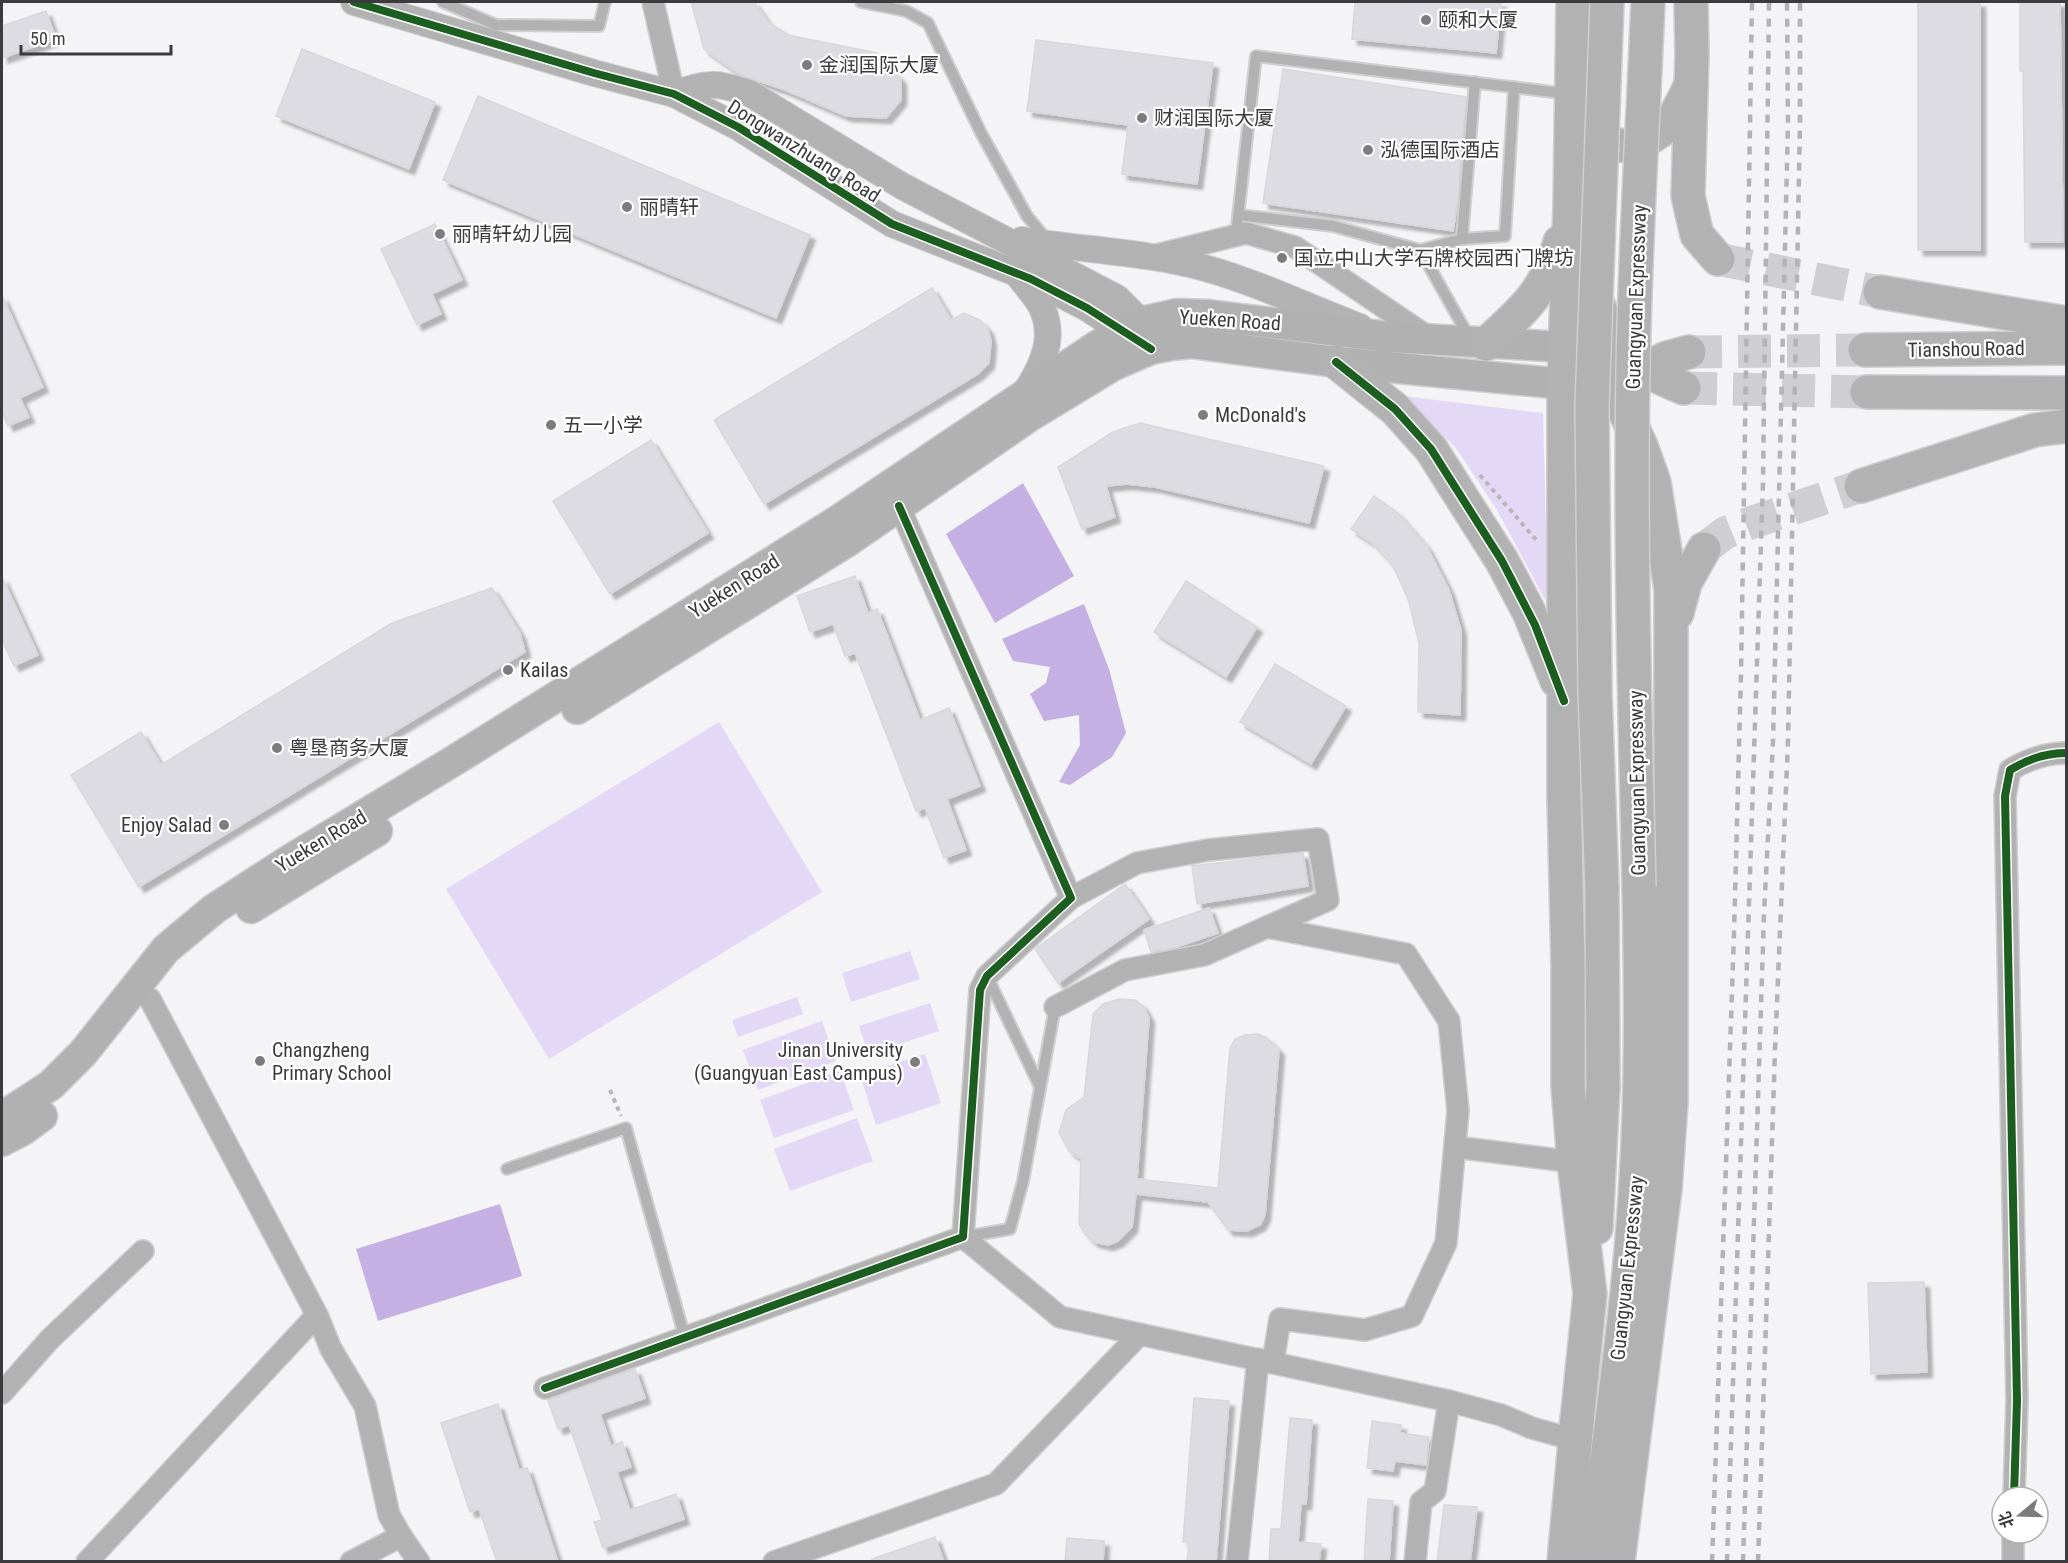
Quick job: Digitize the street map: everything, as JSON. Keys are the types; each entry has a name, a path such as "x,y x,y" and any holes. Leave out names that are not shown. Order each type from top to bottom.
{"highway":[{"path":"1564,1562 1590,1294 1574,1162 1568,1086 1564,701 1564,384 1573,2"},
{"name":"Guangyuan Expressway","path":"1590,1294 1600,1178 1603,1087 1602,888 1595,693 1592,405 1607,2"},
{"name":"Guangyuan Expressway","path":"1594,1562 1630,1264 1636,1181 1640,1059 1632,528 1633,382 1634,300 1648,2"},
{"path":"1691,2 1688,196 1697,235 1718,259"},
{"path":"1572,87 1580,111 1590,127 1608,143 1621,147 1656,135 1672,119 1691,85"},
{"path":"1479,343 1519,315 1544,284 1556,256 1570,205"},
{"path":"1564,384 1684,388 1654,376 1629,360 1619,349 1588,279 1570,205"},
{"path":"1880,292 2067,323"},
{"path":"1564,483 1584,429 1598,404 1613,386 1667,358 1689,352 1565,347"},
{"path":"1565,347 1599,370 1613,386 1641,446 1654,482 1671,589 1671,1102 1664,1200 1618,1562"},
{"name":"Tianshou Road","path":"1865,350 2067,348"},
{"path":"1336,362 1395,409 1431,449 1508,571 1538,633 1564,701"},
{"path":"1867,392 2067,393"},
{"path":"1861,486 2035,430 2067,426"},
{"path":"1671,635 1685,583 1704,549"},
{"path":"1564,625 1585,604 1601,596 1626,596 1645,604 1662,619 1671,635"},
{"path":"1606,1562 1613,1402"}],"main road":[{"name":"Yueken Road","path":"2,1117 51,1085 83,1053 166,949 213,909 829,527 1097,346 1138,334 1177,314 1207,315 1388,337 1565,347"},
{"name":"Yueken Road","path":"1138,334 1171,345 1191,344 1336,362 1564,384"},
{"name":"Yueken Road","path":"2,1141 23,1130 58,1104 92,1074 171,973 193,951 233,919 714,626 899,506 1030,416 1114,365 1138,334"}],"street":[{"name":"Dongwanzhuang Road","path":"354,2 674,94 738,127 892,224 1015,271 1138,334"},
{"path":"653,2 674,94"},
{"name":"Dongwanzhuang Road","path":"674,94 703,84 723,85 749,93 902,186 1117,298 1138,334"},
{"path":"1148,257 1238,225 1246,233 1295,247 1431,339"},
{"path":"1002,237 1148,257 1204,268 1257,285 1388,337"},
{"path":"1015,271 1041,306 1048,334 1045,355 1038,374 1026,393"},
{"path":"899,506 1071,898"},
{"path":"2014,1485 2017,1400 2005,796 2010,770 2026,760 2053,753 2067,753"},
{"path":"963,1237 980,990 987,976 1071,898 1137,863 1208,850 1318,839 1328,900 1204,955 1125,970 1055,1006"},
{"path":"1237,1562 1265,1360 1280,1319 1365,1330 1412,1316 1446,1243 1458,1112 1449,1021 1406,954 1267,927"},
{"path":"150,999 317,1316 331,1349 365,1406 389,1515 419,1562"},
{"path":"1455,1147 1574,1162"},
{"path":"963,1237 1060,1317 1449,1401 1502,1415 1532,1428 1575,1440"},
{"path":"545,1388 963,1237"},
{"path":"2,1393 50,1339 143,1251"},
{"path":"87,1562 317,1316"},
{"path":"774,1562 996,1484 1140,1334"},
{"path":"1415,1562 1421,1502 1435,1491 1449,1401"},
{"path":"351,1562 401,1536"},
{"path":"2013,1545 2013,1562"}],"lane":[{"path":"443,2 496,25 598,26 605,2"},
{"path":"861,2 906,11 928,23 986,144 1027,216 1051,245"},
{"path":"1515,87 1505,236 1462,239 1420,250 1333,226 1238,225 1256,56 1515,87 1572,87"},
{"path":"1462,239 1475,82"},
{"path":"1420,250 1479,343"},
{"path":"987,976 1040,1087"},
{"path":"963,1237 1010,1229 1023,1181 1055,1006"},
{"path":"507,1169 626,1128 685,1338"}],"path":[{"path":"609,1090 626,1128"}],"shaded area":[{"path":"1403,396 1543,413 1548,605 1497,510 1456,448"},
{"path":"1023,483 1074,576 995,623 946,534"},
{"path":"1084,604 1109,669 1126,733 1112,757 1070,785 1059,782 1080,745 1079,715 1044,721 1030,694 1046,683 1050,667 1013,661 1002,639"},
{"path":"719,722 822,892 549,1059 446,889"},
{"path":"910,951 920,979 851,1002 842,973"},
{"path":"797,997 803,1014 738,1037 732,1020"},
{"path":"930,1003 939,1031 868,1054 859,1026"},
{"path":"822,1021 836,1061 758,1090 743,1050"},
{"path":"925,1054 941,1103 876,1125 860,1075"},
{"path":"840,1071 854,1110 774,1138 760,1100"},
{"path":"857,1118 873,1161 790,1191 774,1149"},
{"path":"500,1204 522,1276 378,1321 356,1249"}],"building":[{"name":"金润国际大厦","path":"691,2 754,2 768,22 788,35 877,53 901,79 901,100 886,118 846,116 785,90 741,75 704,49"},
{"name":"颐和大厦","path":"1355,2 1501,2 1496,53 1352,39"},
{"path":"1918,2 1980,2 1980,250 1918,250"},
{"path":"2020,2 2060,2 2063,242 2025,242"},
{"path":"46,11 56,39 2,58 2,26"},
{"name":"财润国际大厦","path":"1036,40 1213,63 1197,184 1122,174 1128,125 1027,111"},
{"path":"302,49 435,102 409,169 276,116"},
{"name":"泓德国际酒店","path":"1283,69 1466,97 1458,199 1453,231 1263,203"},
{"name":"丽晴轩","path":"478,96 810,235 776,318 443,180"},
{"path":"435,224 462,280 432,294 441,314 417,325 381,249"},
{"path":"932,288 951,320 964,313 980,320 988,329 991,341 989,363 978,374 764,504 714,420"},
{"path":"2,295 43,387 20,398 29,417 8,426 2,411"},
{"path":"1140,423 1324,466 1309,523 1155,487 1127,484 1106,486 1115,517 1082,529 1058,467 1113,432"},
{"path":"651,440 708,533 610,594 553,501"},
{"path":"1374,496 1398,513 1427,547 1449,590 1461,630 1460,715 1418,712 1419,643 1408,599 1393,566 1372,543 1351,529"},
{"path":"855,576 868,613 877,609 920,720 949,708 980,786 947,799 966,850 944,858 925,808 916,811 855,653 845,656 833,624 810,632 797,596"},
{"path":"2,577 38,655 14,666 2,640"},
{"path":"1186,581 1257,627 1226,677 1154,632"},
{"name":"粤垦商务大厦","path":"492,588 520,633 525,652 139,887 71,775 141,732 161,765 392,623"},
{"path":"1275,664 1346,706 1311,764 1240,722"},
{"path":"1303,853 1308,886 1197,904 1192,866"},
{"path":"1125,884 1149,919 1058,983 1035,949"},
{"path":"1209,908 1218,933 1177,947 1151,952 1144,930"},
{"path":"1119,999 1135,1000 1143,1006 1149,1018 1137,1179 1218,1188 1230,1048 1235,1039 1258,1034 1267,1038 1279,1050 1265,1215 1260,1225 1247,1231 1228,1230 1208,1202 1136,1194 1132,1227 1118,1241 1108,1245 1094,1242 1085,1234 1079,1224 1081,1159 1069,1151 1059,1133 1066,1110 1084,1097 1093,1014 1103,1004"},
{"path":"1924,1282 1927,1372 1871,1374 1868,1283"},
{"path":"635,1369 645,1398 600,1414 611,1446 622,1442 631,1467 617,1472 630,1510 676,1494 684,1519 603,1548 594,1522 602,1520 569,1425 558,1429 548,1400"},
{"path":"1194,1398 1229,1401 1216,1562 1187,1562 1189,1542 1183,1542"},
{"path":"498,1404 519,1470 527,1468 558,1562 497,1562 479,1509 470,1512 441,1423"},
{"path":"1290,1418 1312,1420 1306,1504 1301,1504 1298,1542 1321,1544 1319,1562 1269,1562 1271,1529 1281,1529"},
{"path":"1372,1421 1401,1425 1400,1433 1429,1437 1426,1465 1395,1461 1393,1471 1367,1468"},
{"path":"1368,1499 1393,1501 1389,1562 1364,1562"},
{"path":"1444,1505 1477,1507 1470,1562 1437,1562"},
{"path":"935,1537 944,1562 872,1562 872,1559"},
{"path":"1067,1538 1104,1541 1103,1562 1065,1562"}],"tunnel":[{"path":"1718,259 1880,292"},
{"path":"1689,352 1865,350"},
{"path":"1684,388 1867,392"},
{"path":"1704,549 1725,533 1861,486"}],"railway":[{"path":"1712,1562 1741,673 1752,2"},
{"path":"1727,1562 1763,483 1769,2"},
{"path":"1743,1562 1764,913 1773,742 1788,123 1787,2"},
{"path":"1758,1562 1788,741 1800,123 1800,2"}],"cycle path":[{"path":"354,2 594,73 674,94 738,127 892,224 1031,279 1087,308 1151,349"},
{"path":"1336,362 1395,409 1431,449 1502,561 1535,625 1564,701"},
{"path":"545,1388 963,1237 980,990 987,976 1071,898 899,506"},
{"path":"2014,1485 2017,1400 2005,796 2010,770 2037,757 2066,753"}],"place":[{"name":"颐和大厦","path":"1426,20"},
{"name":"金润国际大厦","path":"807,65"},
{"name":"财润国际大厦","path":"1142,118"},
{"name":"泓德国际酒店","path":"1368,150"},
{"name":"丽晴轩","path":"627,207"},
{"name":"丽晴轩幼儿园","path":"440,234"},
{"name":"国立中山大学石牌校园西门牌坊","path":"1282,258"},
{"name":"McDonald's","path":"1203,415"},
{"name":"五一小学","path":"551,425"},
{"name":"Kailas","path":"508,670"},
{"name":"粤垦商务大厦","path":"277,748"},
{"name":"Enjoy Salad","path":"224,825"},
{"name":"Changzheng Primary School","path":"260,1061"},
{"name":"Jinan University (Guangyuan East Campus)","path":"915,1062"}]}
